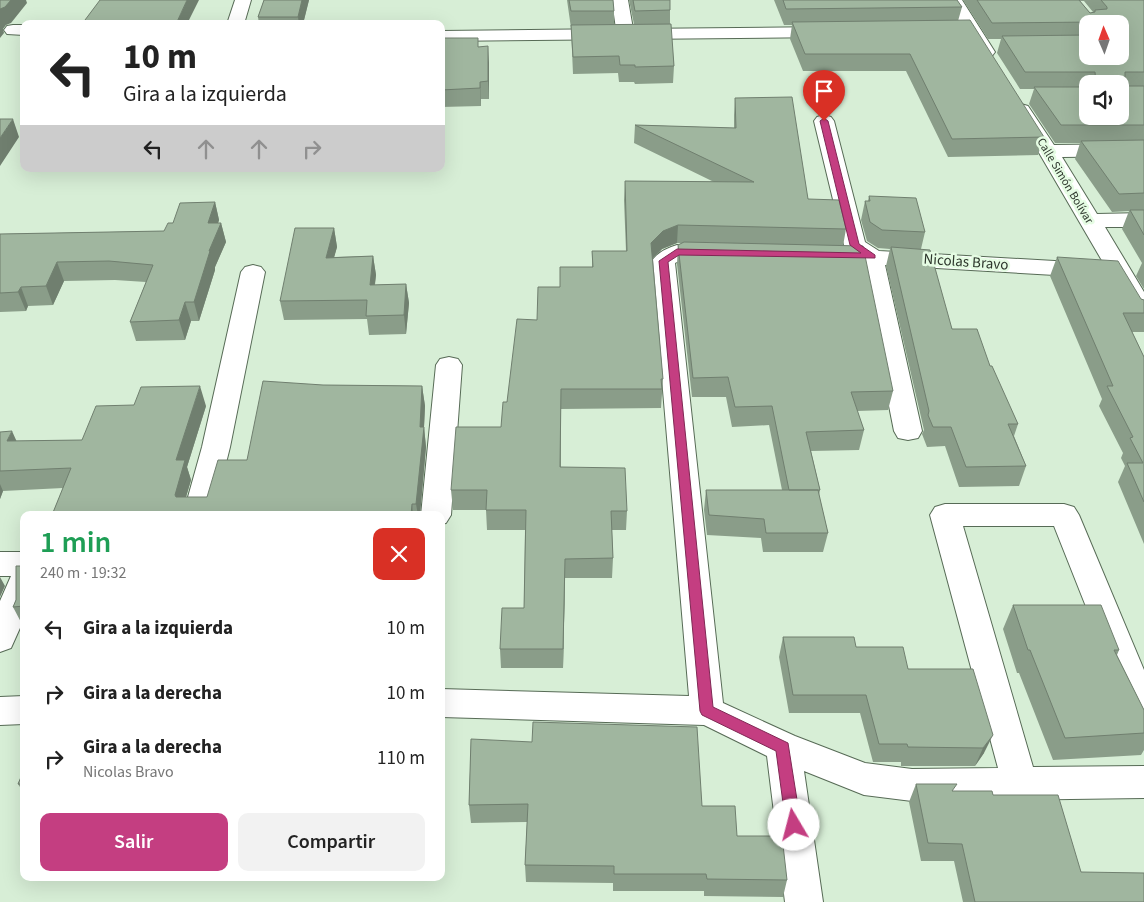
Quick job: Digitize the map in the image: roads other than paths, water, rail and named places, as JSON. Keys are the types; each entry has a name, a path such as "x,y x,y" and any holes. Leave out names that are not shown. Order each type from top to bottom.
{"street":[{"path":"236,20 243,0"},
{"path":"620,0 626,34"},
{"path":"954,0 998,71"},
{"path":"445,36 844,32"},
{"name":"Calle Simón Bolívar","path":"1022,97 1048,151 1144,312"},
{"path":"824,121 855,245 872,256 900,382 908,431"},
{"path":"1048,151 1144,150"},
{"path":"1089,221 1144,220"},
{"path":"707,711 663,261 677,252 736,253"},
{"name":"Nicolas Bravo","path":"804,255 872,256 1120,272"},
{"path":"199,511 216,447 253,272"},
{"path":"436,511 449,365"},
{"path":"1020,784 945,515 1064,515 1144,710"},
{"path":"0,564 20,564"},
{"path":"0,639 20,590"},
{"path":"445,703 707,711 783,747 864,779 912,785 1144,782"},
{"path":"0,711 20,710"},
{"path":"783,747 804,902"}]}
